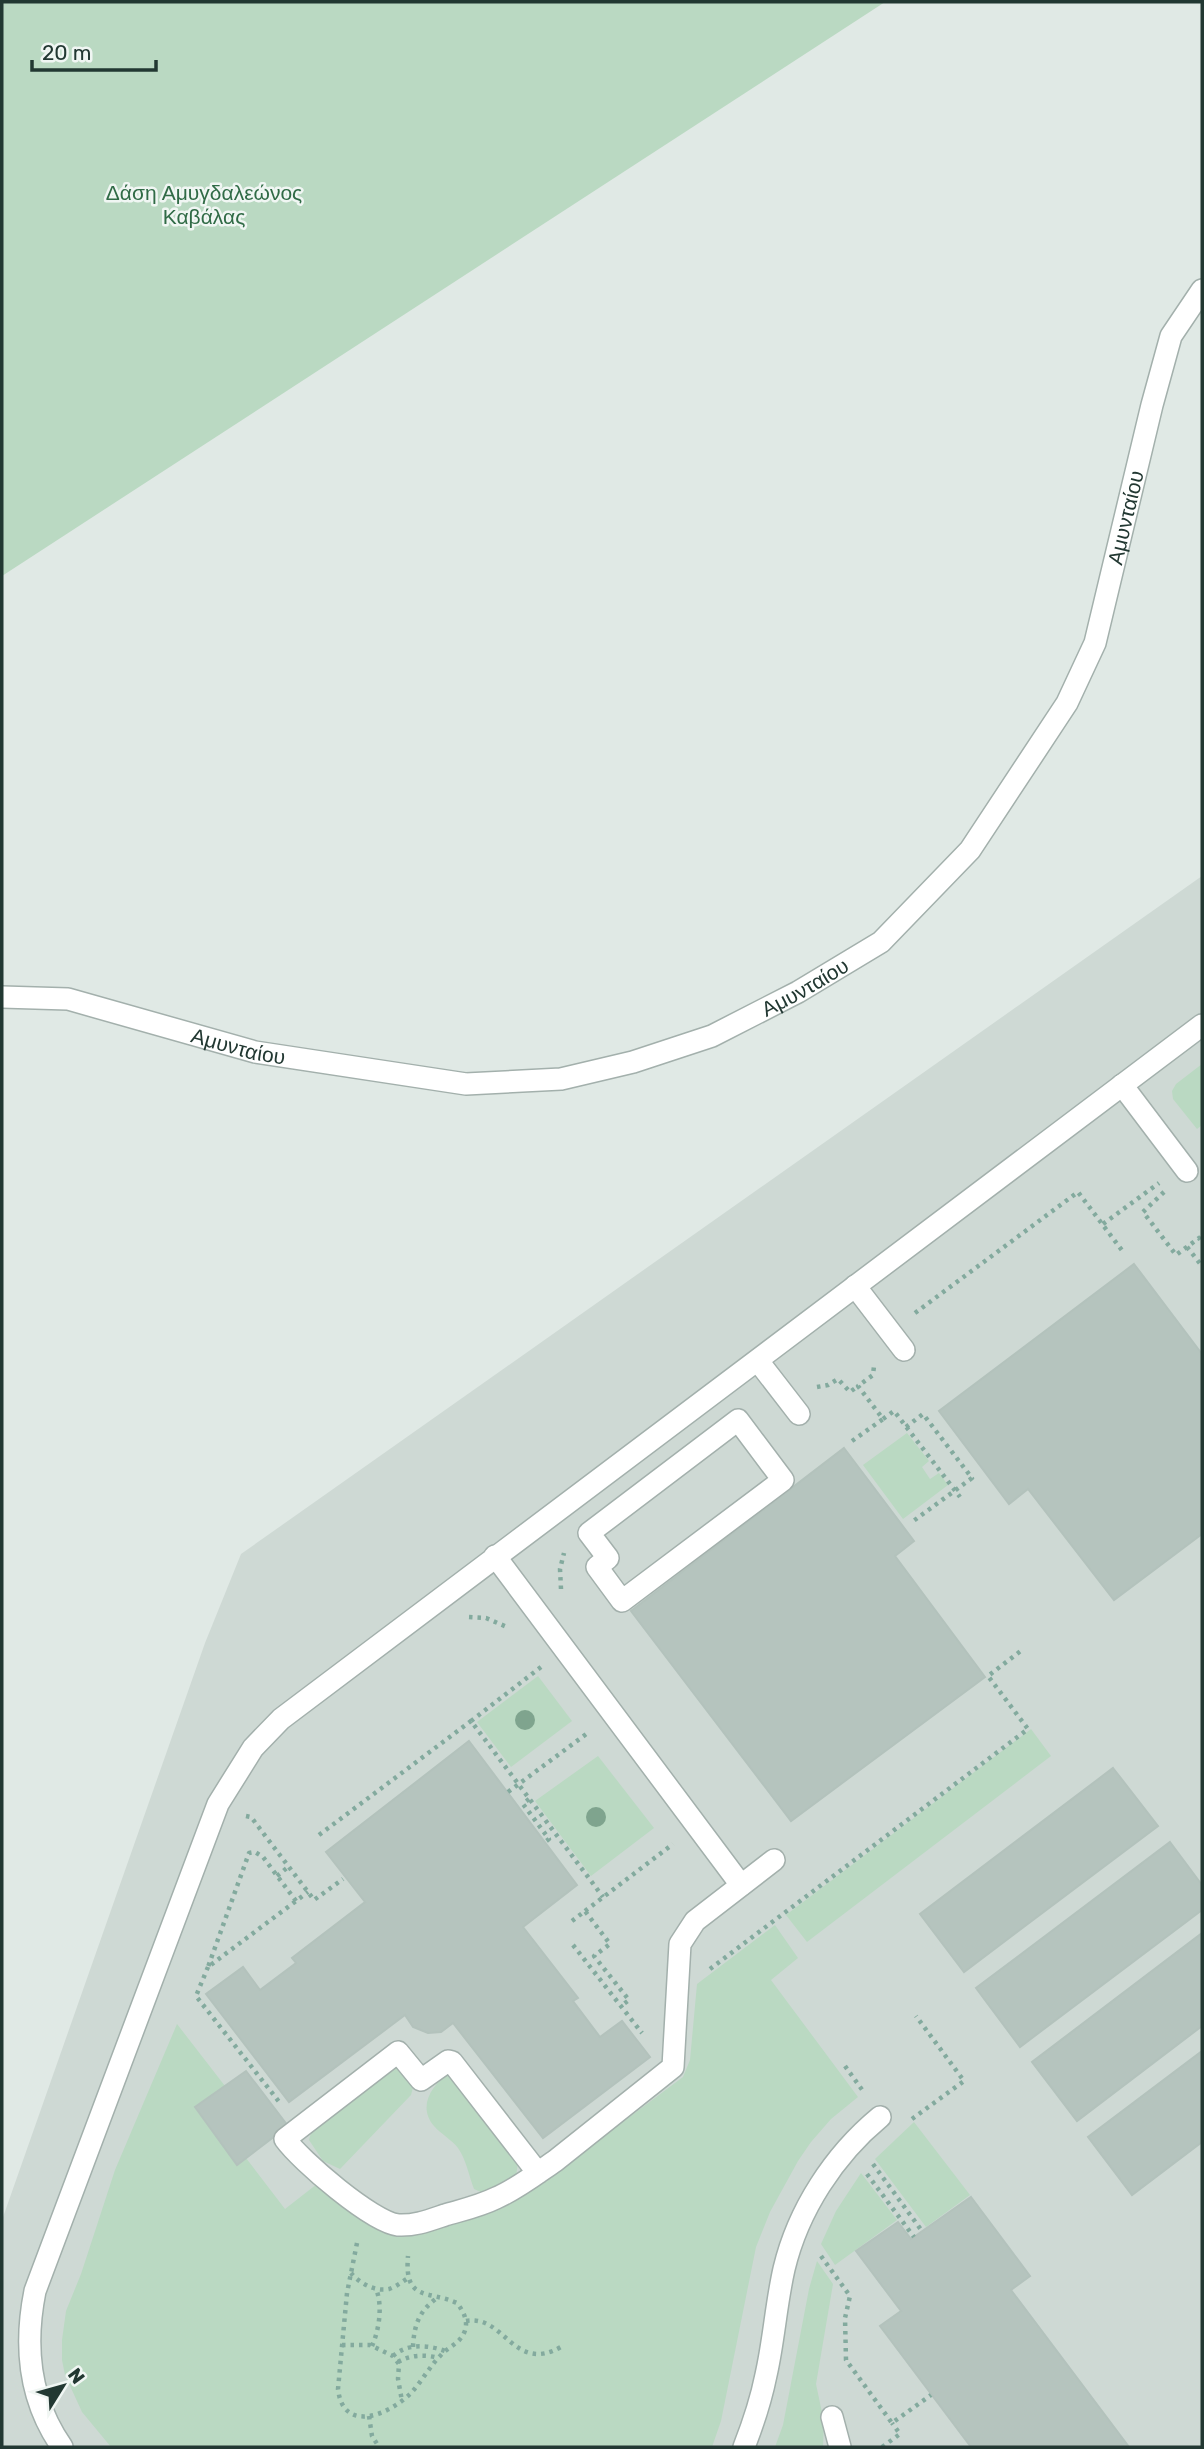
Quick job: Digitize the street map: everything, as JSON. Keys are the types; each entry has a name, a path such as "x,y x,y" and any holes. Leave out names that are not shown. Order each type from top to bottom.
{"street":[{"name":"Αμυνταίου","path":"2,997 68,999 255,1052 466,1084 561,1079 633,1062 712,1036 798,992 881,942 970,850 1067,703 1095,643 1171,336 1202,290"},
{"path":"62,2447 42,2412 31,2373 28,2334 35,2291 218,1804 253,1748 281,1719 1202,1025"},
{"path":"1122,1086 1187,1171"},
{"path":"855,1286 904,1350"},
{"path":"758,1360 799,1414"},
{"path":"738,1420 783,1480 622,1601 597,1567 608,1558 589,1533 738,1420"},
{"path":"495,1556 741,1885"},
{"path":"538,2173 452,2062 447,2061 421,2080 398,2052 285,2138 297,2154 347,2195 395,2225 423,2222 495,2199 538,2173 673,2067 680,1944 692,1924 774,1860"},
{"path":"744,2447 766,2375 785,2268 804,2216 822,2183 849,2145 880,2117"},
{"path":"832,2417 840,2447"}],"path":[{"path":"1103,1224 1162,1180 1165,1188 1162,1195 1143,1212 1176,1255 1199,1238 1202,1243"},
{"path":"919,1324 911,1314 1078,1192 1124,1253"},
{"path":"1187,1247 1202,1266"},
{"path":"811,1384 820,1387 838,1379 850,1392 874,1373 871,1358"},
{"path":"858,1386 883,1419"},
{"path":"852,1441 894,1411 960,1497"},
{"path":"906,1427 923,1414 972,1478 912,1522"},
{"path":"461,1619 486,1618 513,1630"},
{"path":"706,1971 1028,1729 988,1676 1022,1650"},
{"path":"319,1835 546,1666 540,1658"},
{"path":"471,1721 603,1897"},
{"path":"508,1792 593,1729 589,1724"},
{"path":"530,1799 523,1804 549,1839 545,1842"},
{"path":"256,1824 314,1900 343,1879"},
{"path":"572,1921 678,1841 682,1847"},
{"path":"296,1902 260,1854 248,1854 208,1967 296,1902 309,1892"},
{"path":"277,1876 288,1867"},
{"path":"585,1911 610,1944 594,1956 629,2000 621,2006"},
{"path":"573,1945 609,1992"},
{"path":"909,2121 964,2081 916,2016"},
{"path":"867,2163 870,2160 922,2231"},
{"path":"862,2168 914,2237"},
{"path":"360,2236 351,2272 338,2385 339,2398 351,2415 369,2416 402,2400 416,2387 438,2358 451,2349 464,2334 466,2321 457,2303 438,2297 427,2297 412,2287 407,2270 408,2247"},
{"path":"816,2249 850,2296 845,2318 846,2360 900,2434 882,2447"},
{"path":"351,2272 358,2280 376,2288 388,2289 410,2277"},
{"path":"372,2346 380,2308 376,2288"},
{"path":"413,2347 418,2316 438,2297"},
{"path":"466,2321 483,2321 513,2345 530,2354 543,2355 561,2347"},
{"path":"342,2345 372,2346 393,2356 398,2362 402,2400"},
{"path":"393,2356 400,2349 413,2347 432,2347 445,2351"},
{"path":"398,2362 409,2356 438,2358"},
{"path":"892,2423 931,2395"},
{"path":"369,2416 372,2436 379,2447"}],"shaded area":[{"path":"1202,876 1202,2447 2,2447 2,2220 205,1643 241,1554"}],"green space":[{"name":"Δάση Αμυγδαλεώνος Καβάλας","path":"2,2 885,2 2,576"},
{"path":"1202,1064 1202,1125 1197,1129 1173,1099 1172,1091 1176,1084"},
{"path":"907,1433 929,1461 922,1467 930,1479 939,1473 948,1485 903,1519 863,1465"},
{"path":"538,1676 572,1721 511,1767 477,1722"},
{"path":"1031,1729 1051,1756 807,1942 786,1915"},
{"path":"598,1756 654,1828 591,1876 535,1801"},
{"path":"775,1925 798,1958 771,1980 858,2097 831,2119 811,2142 770,2212 756,2247 721,2421 712,2447 111,2447 82,2412 65,2375 62,2360 66,2311 115,2170 177,2024 225,2086 195,2108 237,2165 246,2158 285,2209 317,2184 366,2223 382,2230 499,2207 525,2195 683,2077 690,2060 697,1984"},
{"path":"398,2062 414,2084 411,2095 340,2169 323,2161 309,2140 312,2129"},
{"path":"450,2072 518,2162 516,2177 483,2193 474,2189 461,2152 434,2126 427,2111 429,2096"},
{"path":"914,2122 970,2195 926,2227 875,2159"},
{"path":"861,2173 897,2220 835,2265 821,2244 836,2211"},
{"path":"817,2261 833,2284 816,2384 824,2422 823,2447 775,2447 783,2425 809,2289"}],"building":[{"path":"1134,1264 1202,1354 1202,1534 1114,1600 1028,1489 1009,1504 939,1411"},
{"path":"844,1448 914,1541 895,1556 985,1677 791,1821 631,1611"},
{"path":"469,1741 577,1885 523,1927 578,1998 573,2001 600,2037 622,2021 650,2057 543,2138 453,2023 441,2032 428,2033 413,2027 405,2015 289,2102 206,1994 243,1967 260,1990 296,1963 292,1958 365,1902 326,1852"},
{"path":"1113,1768 1158,1826 964,1972 920,1914"},
{"path":"1170,1842 1202,1885 1202,1910 1020,2047 976,1988"},
{"path":"1202,1933 1202,2026 1077,2121 1032,2062"},
{"path":"1202,2051 1202,2142 1132,2195 1088,2137"},
{"path":"246,2071 288,2126 237,2165 195,2107"},
{"path":"971,2197 1030,2276 1011,2290 1129,2447 971,2447 880,2326 901,2311 856,2251 898,2222 911,2239"}]}
